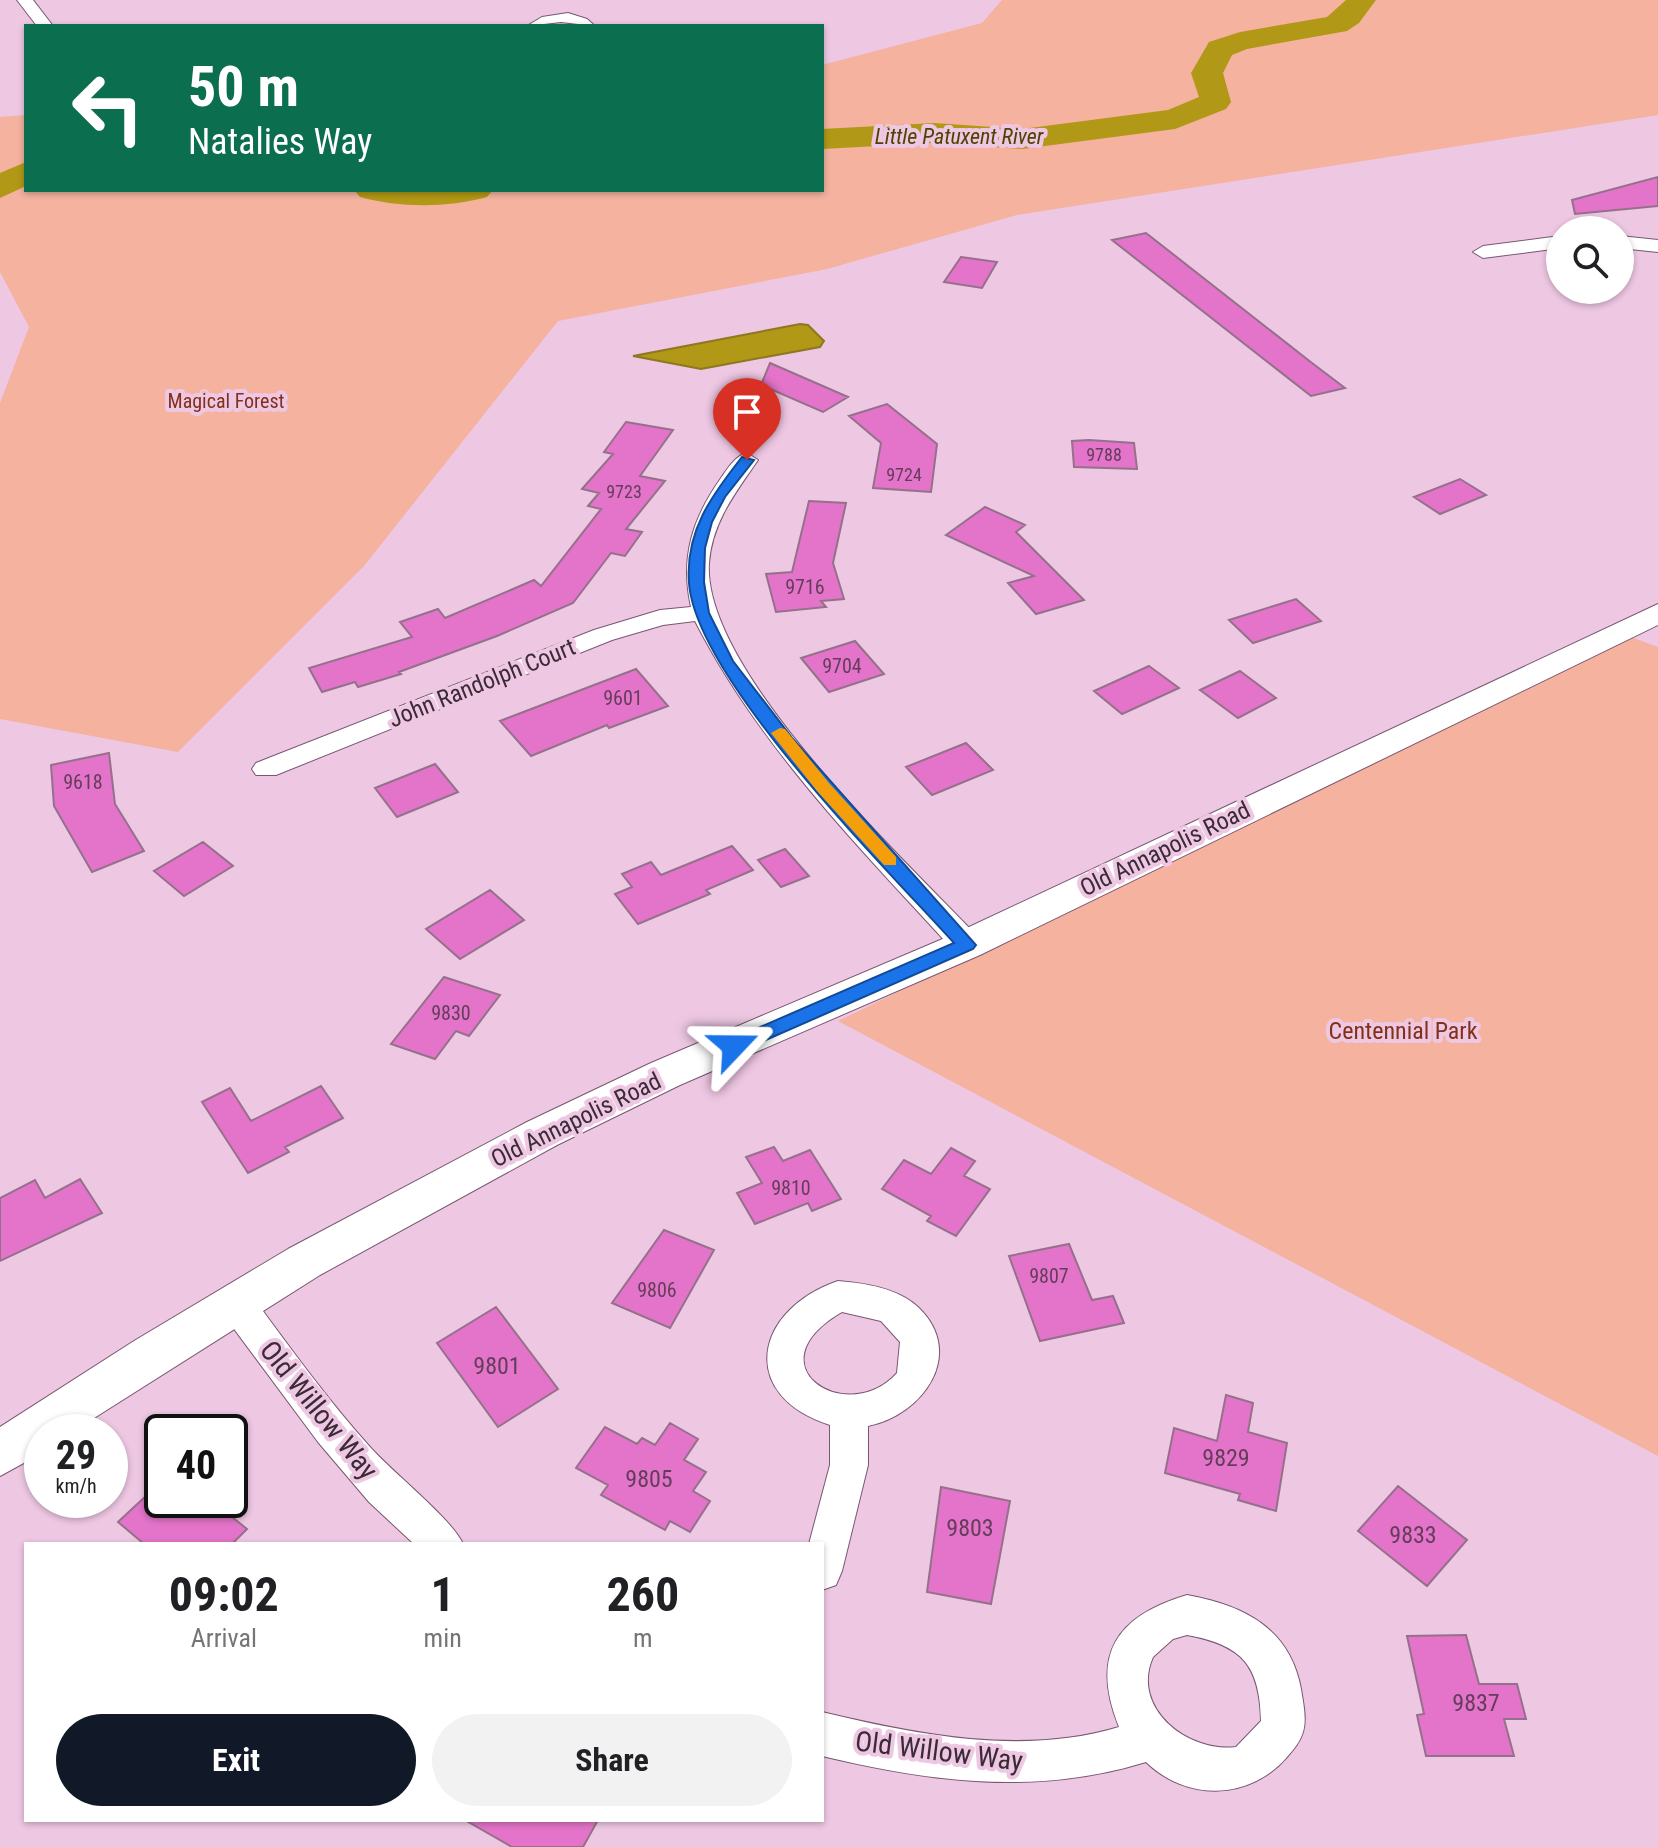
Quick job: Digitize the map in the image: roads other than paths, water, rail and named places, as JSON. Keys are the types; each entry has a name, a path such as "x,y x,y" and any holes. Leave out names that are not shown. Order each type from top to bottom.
{"street":[{"path":"25,0 43,24"},
{"path":"538,24 572,13 585,24"},
{"path":"1634,243 1658,246"},
{"path":"1483,252 1546,244"},
{"path":"747,460 719,496 705,522 698,548 696,582 702,613 726,662 787,743 967,945"},
{"name":"John Randolph Court","path":"266,769 617,630 660,618 702,613"},
{"name":"Old Annapolis Road","path":"0,1454 84,1396 236,1303 434,1191 625,1093 967,945 1658,613"},
{"name":"Old Willow Way","path":"236,1303 345,1451 413,1520 440,1542"},
{"path":"824,1563 849,1465 849,1414"},
{"name":"Old Willow Way","path":"824,1735 881,1749 991,1763 1052,1762 1107,1755 1149,1739"}],"waterway":[{"name":"Little Patuxent River","path":"824,139 934,133 1022,139 1175,119 1215,102 1214,89 1207,73 1220,49 1240,41 1336,25 1348,17 1361,0"},
{"name":"Little Patuxent River","path":"0,187 24,173"},
{"name":"Little Patuxent River","path":"390,192 417,195 452,192"}],"park label":[{"name":"Magical Forest","path":"226,401"},
{"name":"Centennial Park","path":"1403,1031"}]}
